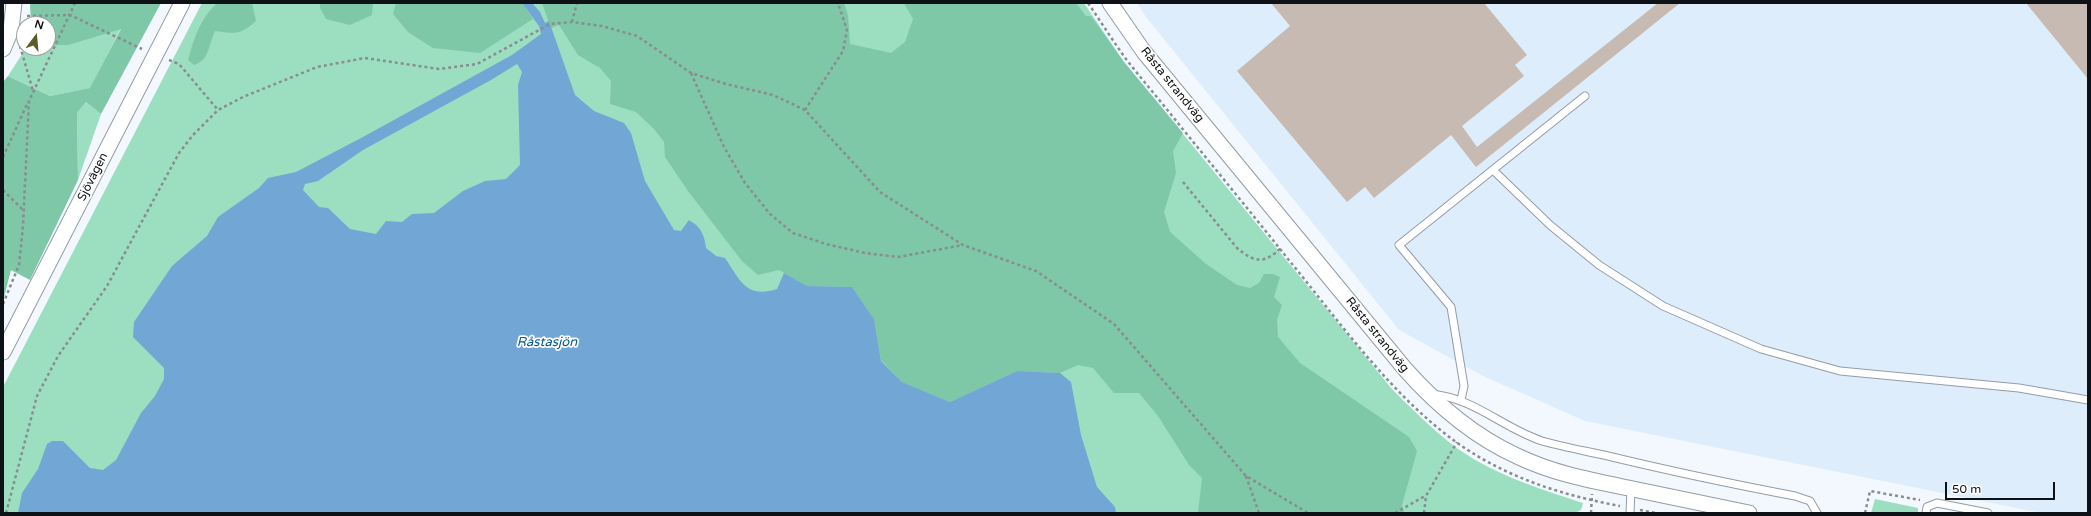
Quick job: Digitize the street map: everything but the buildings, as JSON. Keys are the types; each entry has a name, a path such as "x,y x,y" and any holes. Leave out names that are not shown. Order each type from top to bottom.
{"street":[{"name":"Sjövägen","path":"3,352 182,3"},
{"name":"Råsta strandväg","path":"1110,3 1144,52 1427,394 1475,432 1510,453 1536,465 1593,482 1749,513"},
{"path":"3,49 11,30 14,10"}],"lane":[{"path":"1461,400 1464,386 1451,307 1399,245 1584,96"},
{"path":"1493,170 1550,225 1599,265 1663,306 1761,349 1840,371 2019,388 2088,400"},
{"path":"1427,394 1451,396 1473,404 1505,425 1542,440 1651,467 1795,496 1810,501 1816,513"},
{"path":"1630,513 1631,489"},
{"path":"1926,513 1927,507 1937,503 1988,513"}],"path":[{"path":"3,157 75,3"},
{"path":"572,22 577,3"},
{"path":"805,110 831,72 843,51 846,30 838,3"},
{"path":"14,10 70,15 154,56 179,64 218,110"},
{"path":"6,513 37,396 49,372 108,286 179,153 193,134 218,110 243,97 317,67 366,58 439,69 477,64 550,24 572,22 602,26 637,36 691,73 726,84 773,95 805,110 880,192 963,245 1036,271 1114,324 1246,476 1308,513"},
{"path":"23,56 33,92"},
{"path":"691,73 724,147 745,183 770,214 793,233 842,248 898,257 963,245"},
{"path":"3,304 19,265 29,101"},
{"path":"1183,182 1237,248 1248,257 1261,260 1271,258 1295,234"},
{"path":"3,190 23,210"},
{"path":"1424,513 1426,496 1457,442"},
{"path":"1246,476 1259,513"},
{"path":"1591,513 1593,482"},
{"path":"1865,513 1870,491 1937,503"},
{"path":"1395,513 1426,496"},
{"path":"3,506 8,506"}],"shaded area":[{"path":"1137,3 2088,3 2088,513 2041,513 1585,421 1483,376 1399,330 1146,17"}],"green space":[{"path":"30,3 161,3 101,114 86,102 77,113 78,180 30,280 11,270 3,301 3,82 8,76 50,96 90,88 121,29 69,45 56,46 56,16 31,16"},
{"path":"202,3 1084,3 1124,62 1392,389 1435,430 1465,454 1514,479 1583,503 1581,510 1575,513 3,513 3,387"},
{"path":"217,3 252,3 256,21 242,31 228,33 215,31 206,56 199,63 194,65 188,60 195,37 202,22"},
{"path":"320,3 373,3 372,15 350,25 326,19 320,8"},
{"path":"396,3 522,3 533,19 480,53 433,48 408,32 393,14"},
{"path":"542,3 844,3 848,15 850,44 891,53 905,42 913,19 904,3 1076,3 1086,16 1091,16 1124,62 1183,133 1173,151 1176,173 1164,212 1170,232 1206,264 1237,285 1250,288 1259,283 1264,274 1273,274 1280,277 1274,297 1282,305 1277,320 1278,337 1300,363 1409,437 1417,451 1402,505 1404,513 1198,513 1202,478 1189,465 1158,416 1139,393 1114,393 1093,368 1078,365 1060,373 1017,371 950,402 902,382 881,360 874,319 852,287 807,286 779,270 758,275 742,261 688,191 665,157 664,142 654,129 636,112 610,104 611,81 600,68 578,55 559,25 551,28"},
{"path":"121,28 91,88 50,96 8,76 21,56 56,56 56,46 69,45"},
{"path":"86,102 101,114 78,180 77,113"},
{"path":"1875,499 1918,508 1918,513 1871,513"}],"water":[{"name":"Råstasjön","path":"522,3 532,3 540,12 545,23 549,21 575,95 594,111 624,123 631,133 645,181 674,230 681,231 689,220 696,225 701,231 706,248 716,256 725,258 745,286 758,291 777,289 784,273 807,286 852,287 874,319 881,361 902,382 950,402 1017,371 1060,373 1071,382 1081,435 1097,487 1115,507 1116,513 18,513 22,493 38,469 47,444 52,441 63,441 90,468 103,470 116,460 141,413 155,396 164,379 164,368 133,337 134,322 172,266 207,236 218,217 259,188 268,178 296,172 512,55 541,34 539,26","holes":["517,64 522,72 518,85 520,165 506,179 485,181 463,191 434,213 412,214 402,222 386,221 376,234 350,229 328,208 319,207 303,190 305,184 318,181 363,150 491,80"]}]}
